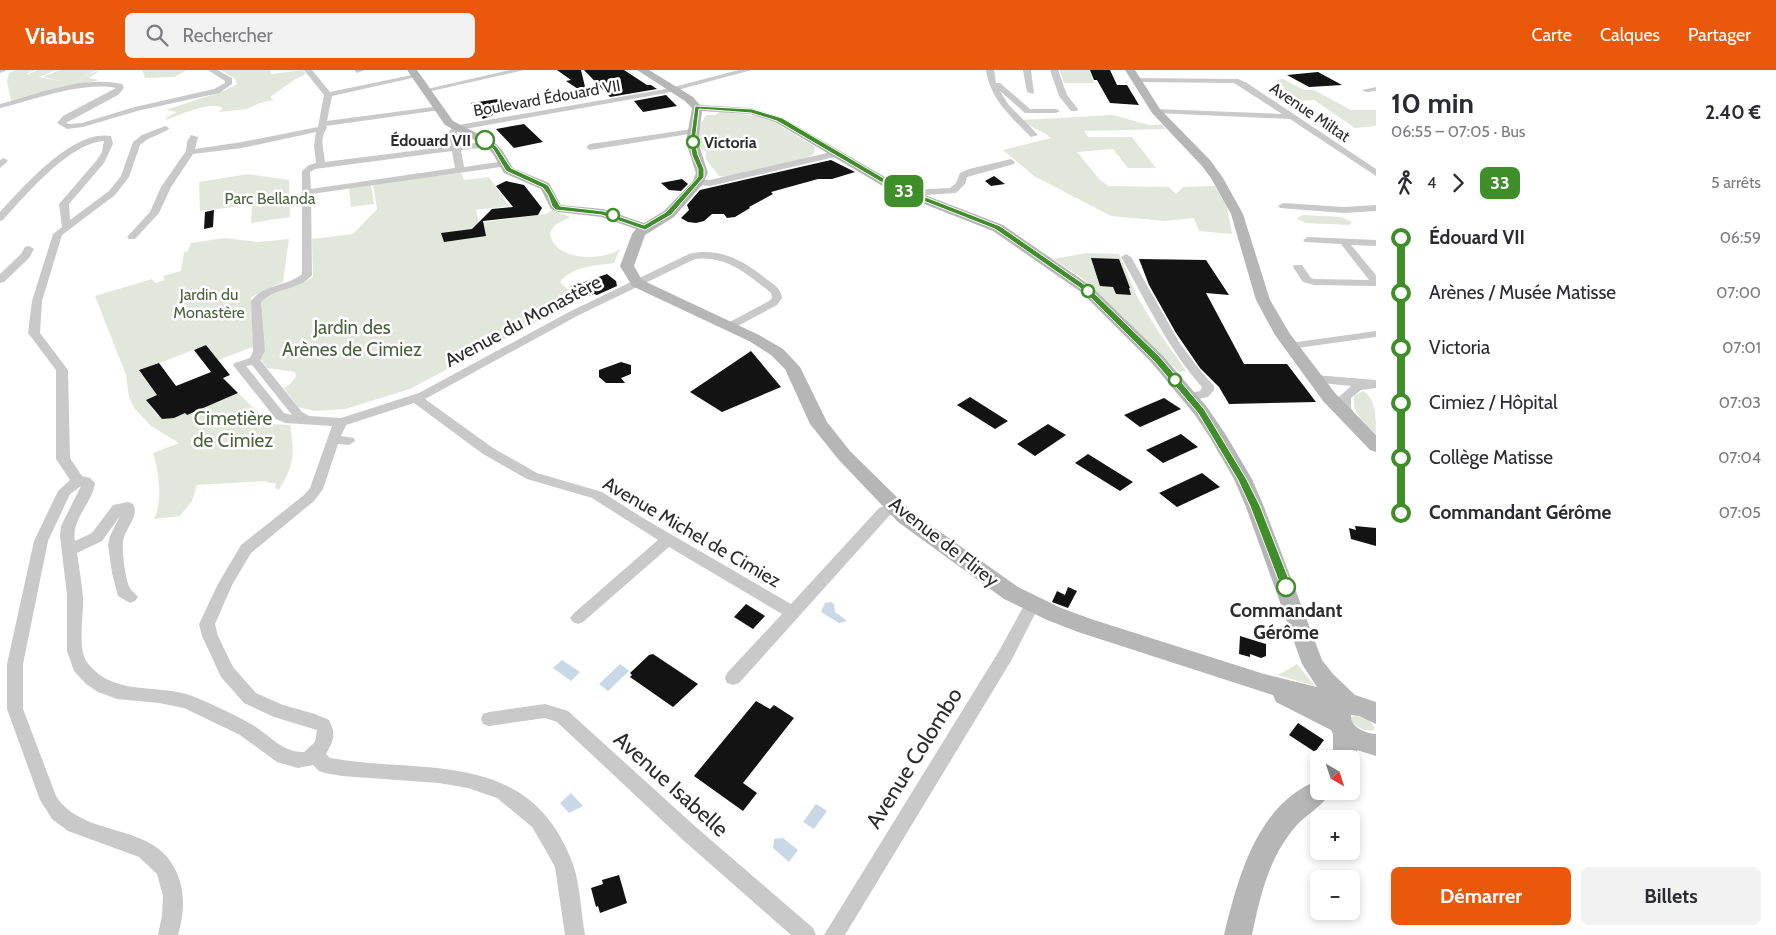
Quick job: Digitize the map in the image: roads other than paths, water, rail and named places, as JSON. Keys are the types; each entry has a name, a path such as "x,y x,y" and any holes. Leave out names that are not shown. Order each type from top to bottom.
{"street":[{"path":"0,106 88,86 110,83 119,86 120,88 115,93 66,118 61,123 67,127 79,126 135,109 216,91 228,84 228,78 212,70"},
{"path":"308,70 328,95 318,146 322,162 320,165"},
{"path":"479,70 488,77"},
{"path":"427,90 520,70"},
{"path":"642,70 689,100 697,108 736,109 770,116 880,180 998,228 1075,280 1157,359 1189,397 1217,435 1243,480 1255,506 1313,664 1325,681 1357,740 1375,745"},
{"name":"Boulevard Édouard VII","path":"456,128 673,89 748,70"},
{"path":"1027,70 1032,92"},
{"path":"1054,70 1063,96 1074,109"},
{"path":"328,95 414,73 449,123 490,144 498,152 508,170 545,186 552,195 555,206 569,211 603,213 645,228"},
{"path":"991,74 1028,111 1056,111"},
{"path":"991,74 994,90 1004,104 1034,135"},
{"path":"1134,75 1156,111 1218,178 1239,219 1263,300 1290,346 1315,379 1376,446"},
{"name":"Avenue Miltat","path":"1134,75 1235,81 1244,84 1376,173"},
{"path":"1366,90 1376,89"},
{"path":"132,237 154,213 166,187 190,152 242,144 323,126 440,108"},
{"path":"637,282 629,272 628,260 639,234 645,228 669,214 683,196 698,182 702,173 694,152 692,131 697,108"},
{"path":"1156,111 1292,117"},
{"path":"77,482 74,474 63,459 62,370 36,338 34,320 37,301 58,234 66,226 112,193 125,177 136,144 145,137 165,128"},
{"path":"456,128 452,132 460,171"},
{"path":"590,147 692,131"},
{"path":"190,152 191,142 194,137"},
{"path":"0,218 54,164 90,140 108,138 111,143 110,147 100,162 64,204 66,226"},
{"path":"168,935 174,906 173,892 166,871 157,859 142,849 78,826 65,820 56,811 49,800 15,708 15,664 40,541 65,492 77,482 85,481 88,486 68,526 67,536 76,598 77,660 86,674 96,682 110,690 124,694 187,701 246,730 292,759 300,760 314,754 322,746 326,738 326,731 323,725 267,707 250,698 227,672 213,643 208,624 225,584 246,549 309,498 316,489 341,440 339,425 342,422 284,419 274,410 239,365 254,360 258,352 256,302 267,292 304,279 307,275 306,171 312,166 490,144"},
{"path":"698,182 710,183 836,154"},
{"path":"909,193 953,191 960,184 963,175 1012,162"},
{"path":"307,192 505,164"},
{"path":"1283,206 1344,210 1376,208"},
{"path":"1308,240 1376,243"},
{"path":"1343,241 1376,282"},
{"path":"0,280 25,256 29,249"},
{"name":"Avenue du Monastère","path":"342,422 417,399 573,314 693,256 712,254 727,257 776,292 777,298 773,303 728,327"},
{"path":"1126,257 1174,342 1195,372 1208,386 1208,390 1204,394 1189,397"},
{"path":"1298,267 1307,280 1314,282 1376,282"},
{"name":"Avenue de Flirey","path":"637,282 771,348 785,360 797,375 819,424 826,435 895,507 931,537 1010,593 1078,623 1264,683 1344,716"},
{"path":"1290,346 1376,334"},
{"path":"1315,379 1373,384"},
{"path":"1352,421 1345,408 1345,397 1357,387 1373,384"},
{"name":"Avenue Michel de Cimiez","path":"417,399 488,452 532,476 597,495 668,540 792,612"},
{"path":"69,550 97,537 118,508 128,507 116,540 123,592 130,597"},
{"path":"733,678 884,512 895,507"},
{"path":"578,618 668,540"},
{"name":"Avenue Colombo","path":"834,935 1005,656 1032,604"},
{"path":"1344,716 1361,706 1376,714"},
{"name":"Avenue Isabelle","path":"488,719 545,711 562,716 690,834 806,935"},
{"path":"1344,716 1345,750"},
{"path":"1360,757 1375,745"},
{"path":"314,754 325,765 342,768 439,775 468,780 503,791 539,821 556,849 564,866 575,935"},
{"path":"1238,935 1248,893 1256,872 1278,828 1288,815 1310,798"}],"water":[{"path":"831,602 834,604 835,612 847,621 839,623 821,612 825,603"},
{"path":"562,660 580,672 571,681 553,668"},
{"path":"620,664 629,671 608,691 599,684"},
{"path":"571,793 583,806 569,813 560,803"},
{"path":"816,804 827,811 814,829 803,822"},
{"path":"783,838 798,850 789,862 773,848 774,839"}],"place":[{"name":"Édouard VII","path":"485,140"},
{"name":"Victoria","path":"693,142"},
{"name":"Commandant Gérôme","path":"1286,587"}],"park label":[{"name":"Parc Bellanda","path":"270,198"},
{"name":"Jardin du Monastère","path":"209,303"},
{"name":"Jardin des Arènes de Cimiez","path":"352,338"},
{"name":"Cimetière de Cimiez","path":"233,429"}]}
